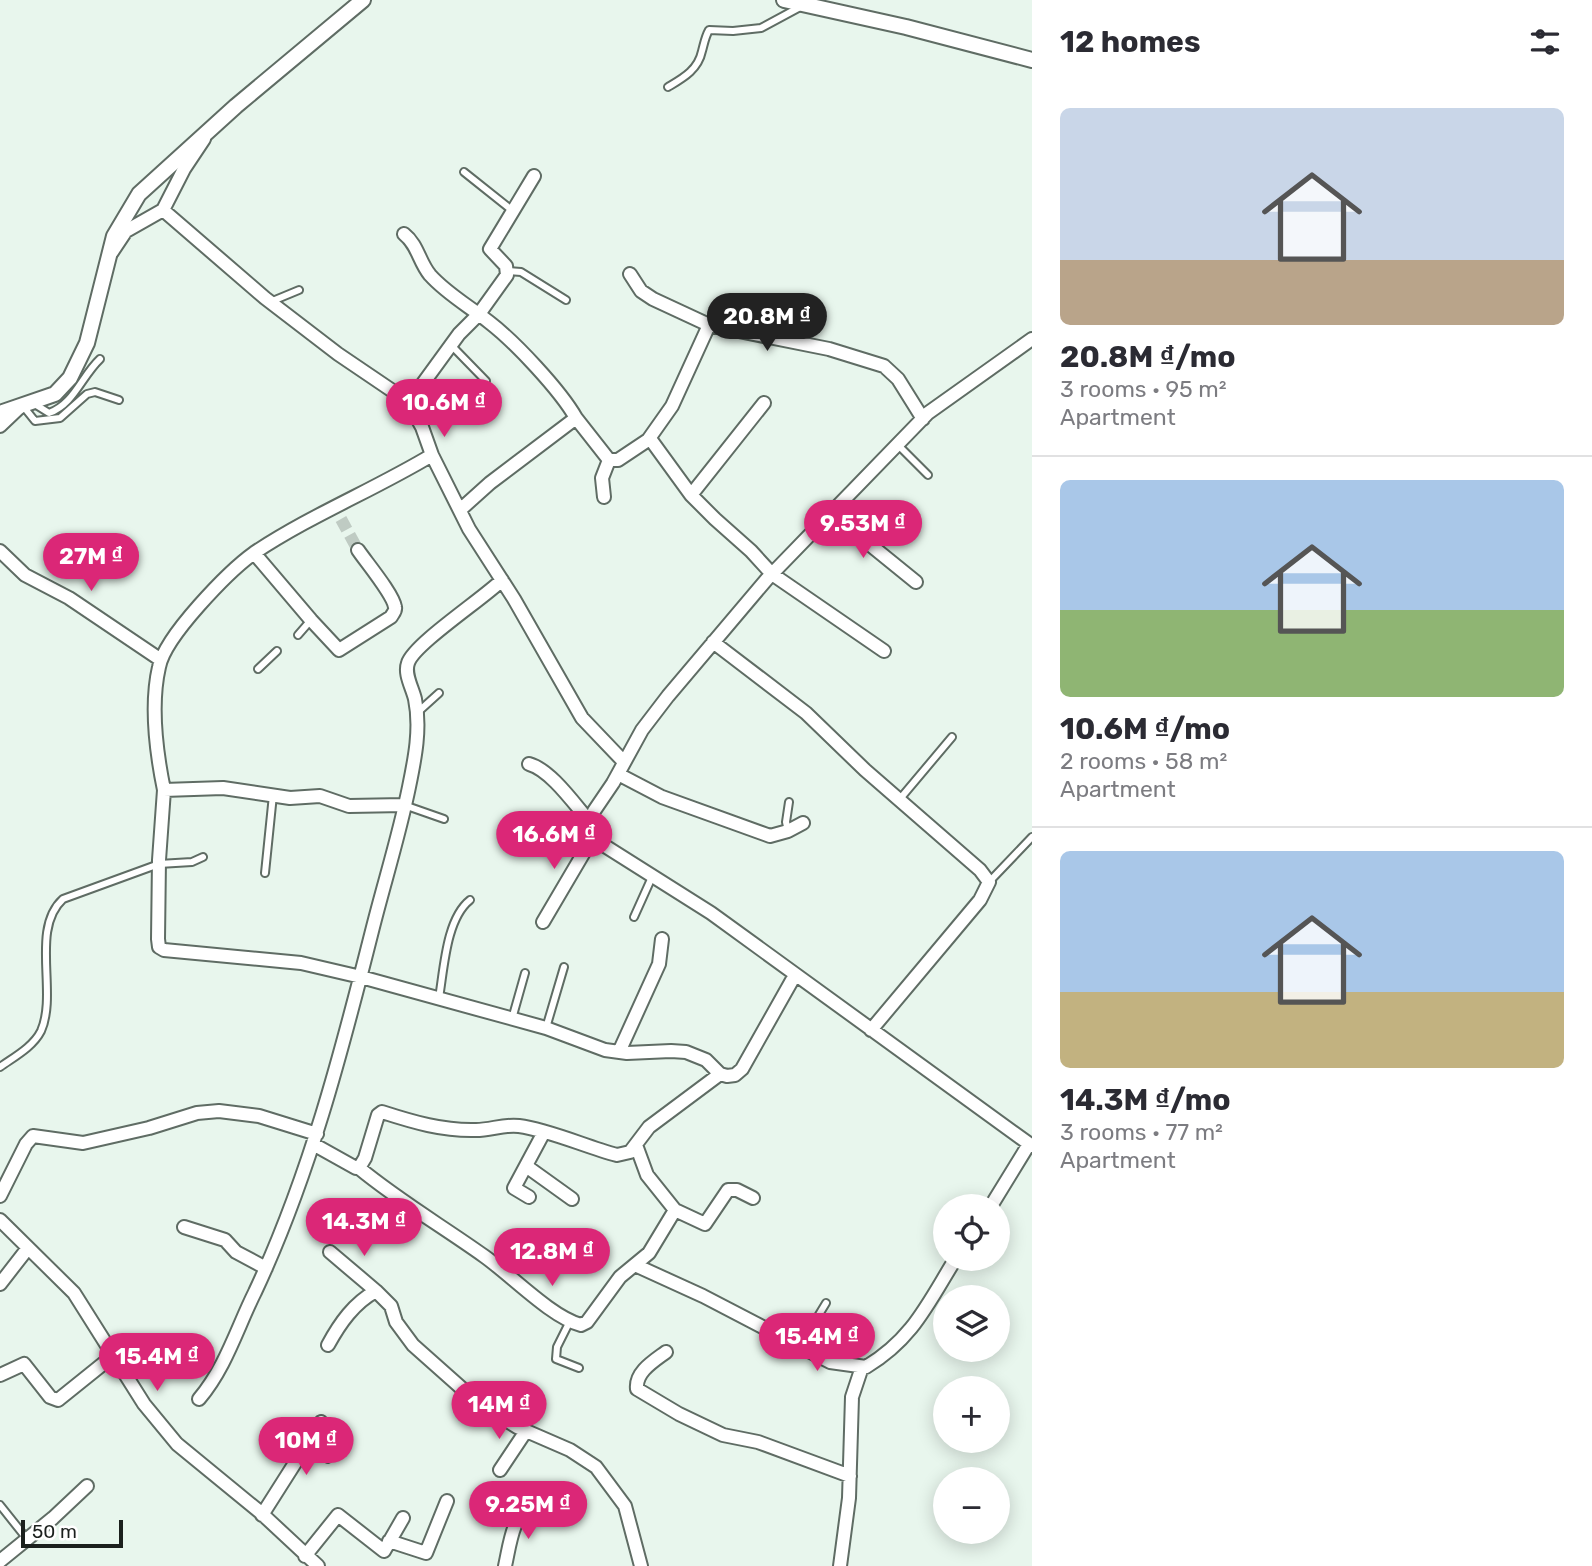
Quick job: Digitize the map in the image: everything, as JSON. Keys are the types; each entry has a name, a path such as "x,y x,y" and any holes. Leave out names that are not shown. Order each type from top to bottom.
{"street":[{"path":"0,413 55,394 70,379 87,343 114,236 139,194 363,0"},
{"path":"784,0 906,27 1032,60"},
{"path":"108,259 126,231 163,210 184,169 210,130"},
{"path":"408,404 451,345 500,286 508,271 489,251 534,176"},
{"path":"163,210 270,302 408,404 422,427 432,454 460,510 582,718 621,768 662,797 770,836 803,823"},
{"path":"404,234 412,240 428,273 514,344 568,405 609,460"},
{"path":"630,274 641,290 653,299 709,325 829,349 884,366 898,379 923,419"},
{"path":"609,460 618,460 648,440 673,406 709,325"},
{"path":"999,1194 1031,1145 721,921 593,836 590,833 590,822 642,730 772,574 923,419 1032,340"},
{"path":"691,495 764,403"},
{"path":"0,426 25,405"},
{"path":"460,510 490,483 576,418"},
{"path":"648,440 655,444 691,495 772,574 884,651"},
{"path":"432,454 338,513 287,532 254,552 212,590 168,647 161,660 156,681 155,727 164,790 159,864 159,947 164,950 301,963 546,1028 605,1050 686,1052 706,1060 720,1074 727,1076 742,1069 795,975"},
{"path":"604,497 602,478 609,460"},
{"path":"831,513 916,582"},
{"path":"254,552 311,621 339,650 391,617 395,611 387,592 358,550"},
{"path":"0,551 25,575 69,598 161,660"},
{"path":"199,1399 222,1365 275,1251 315,1139 361,977 417,745 417,713 406,672 408,661 441,629 502,580"},
{"path":"713,642 806,713 899,800 981,870 989,882 980,900 871,1030"},
{"path":"529,764 537,766 552,779 590,822"},
{"path":"164,790 223,788 290,798 320,796 349,806 404,805"},
{"path":"543,922 593,836"},
{"path":"619,1052 659,964 662,939"},
{"path":"359,1168 378,1115 382,1112 415,1123 450,1130 517,1126 617,1155 630,1152 649,1127 720,1074"},
{"path":"0,1196 26,1144 33,1136 83,1143 149,1128 197,1113 219,1111 260,1116 315,1139 359,1168 393,1196 484,1256 570,1321 581,1325 587,1322 620,1277 649,1253 675,1210"},
{"path":"529,1197 514,1188 544,1132"},
{"path":"636,1145 647,1175 675,1210 705,1224 728,1190 737,1190 753,1198"},
{"path":"526,1166 572,1199"},
{"path":"0,1220 74,1293 144,1404 177,1444 318,1566"},
{"path":"184,1227 225,1240 236,1252 266,1268"},
{"path":"0,1284 29,1248"},
{"path":"330,1252 391,1306 396,1322 412,1345 476,1401 526,1431 570,1450 596,1467 625,1506 641,1566"},
{"path":"635,1265 704,1296 830,1362 862,1367 881,1358 912,1329 948,1271"},
{"path":"328,1345 351,1310 376,1291"},
{"path":"666,1352 640,1374 636,1389 723,1435 758,1443 850,1476"},
{"path":"0,1375 24,1364 50,1397 58,1400 114,1355"},
{"path":"841,1566 850,1476 852,1397 862,1367"},
{"path":"262,1515 321,1422"},
{"path":"500,1470 526,1431"},
{"path":"0,1561 88,1486"},
{"path":"389,1541 426,1553 447,1501"},
{"path":"505,1566 515,1525 521,1511 532,1503"},
{"path":"305,1556 338,1516 384,1551 403,1518"}],"lane":[{"path":"668,87 684,78 699,62 709,30 733,31 761,27 805,5"},
{"path":"464,172 513,211"},
{"path":"508,271 521,272 566,300"},
{"path":"270,302 299,290"},
{"path":"451,345 486,381"},
{"path":"25,405 49,413 61,409 100,359"},
{"path":"25,405 35,421 47,421 66,414 87,394 95,392 119,400"},
{"path":"897,444 928,475"},
{"path":"298,635 311,621"},
{"path":"258,669 277,651"},
{"path":"417,713 439,693"},
{"path":"899,800 951,737"},
{"path":"265,873 273,795"},
{"path":"788,831 786,822 789,802"},
{"path":"404,805 444,819"},
{"path":"989,882 1032,837"},
{"path":"0,1067 32,1043 42,1027 48,996 46,971 50,919 55,907 64,900 159,864 192,862 203,857"},
{"path":"634,917 652,877"},
{"path":"439,1000 448,944 457,914 470,900"},
{"path":"546,1028 564,967"},
{"path":"512,1019 525,972"},
{"path":"800,1346 826,1303"},
{"path":"570,1321 557,1348 556,1359 579,1368"},
{"path":"308,1443 328,1459"},
{"path":"0,1505 27,1539"}],"tunnel":[{"path":"341,519 358,550"}]}
